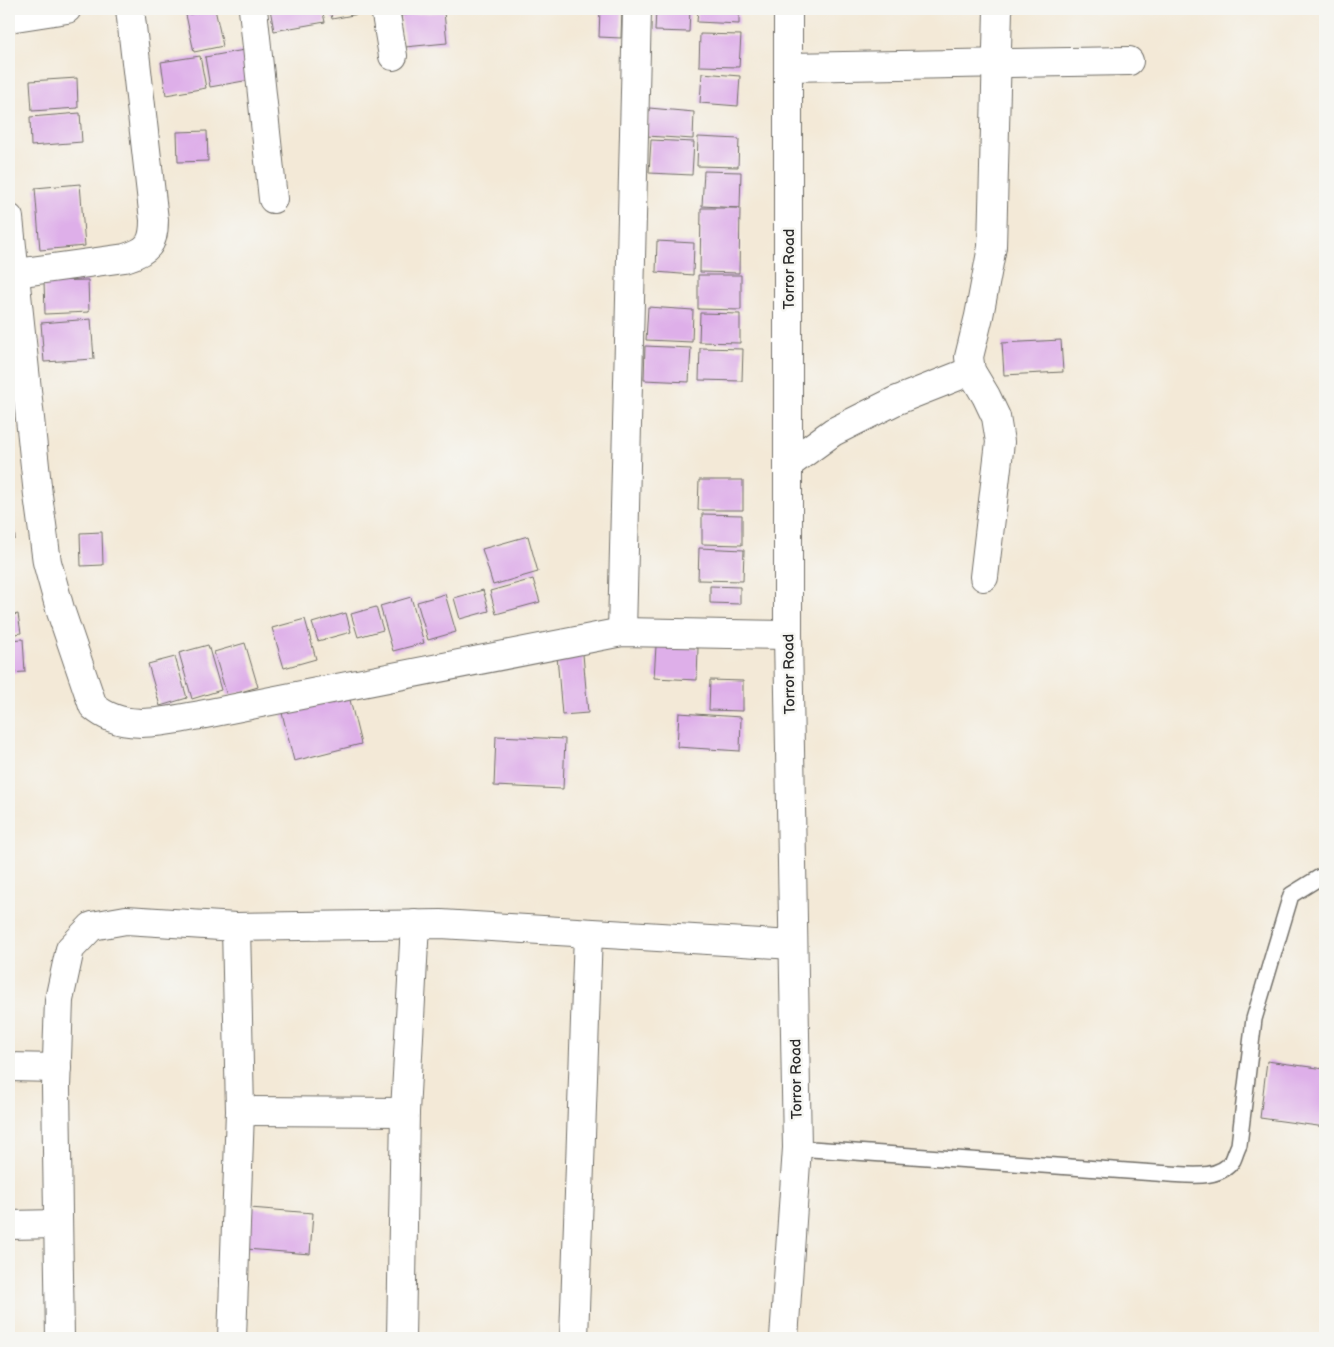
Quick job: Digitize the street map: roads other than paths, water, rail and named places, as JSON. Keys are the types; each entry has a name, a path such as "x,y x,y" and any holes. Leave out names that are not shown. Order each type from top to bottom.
{"street":[{"path":"9,18 66,9"},
{"path":"12,274 125,258 140,254 150,244 154,232 154,220 130,9"},
{"path":"253,9 274,198"},
{"path":"385,9 394,56"},
{"path":"622,632 637,9"},
{"name":"Torror Road","path":"784,1338 797,1148 788,635 788,9"},
{"path":"984,577 1000,442 996,417 972,371 969,357 992,248 998,9"},
{"path":"788,67 1129,61"},
{"path":"9,218 12,274 47,562 60,609 93,706 103,715 128,722 150,723 200,715 622,632 788,635"},
{"path":"788,464 833,432 886,405 972,371"},
{"path":"60,1338 57,1068 59,1000 70,948 92,926 126,920 236,928 441,924 793,945"},
{"path":"401,1338 405,1112 415,924"},
{"path":"232,1338 240,1111 236,928"},
{"path":"574,1338 588,932"},
{"path":"9,1066 57,1068"},
{"path":"240,1111 405,1112"},
{"path":"9,1225 58,1224"}],"lane":[{"path":"797,1148 1170,1174 1205,1175 1224,1168 1232,1160 1238,1145 1254,1019 1291,895 1325,874"}]}
